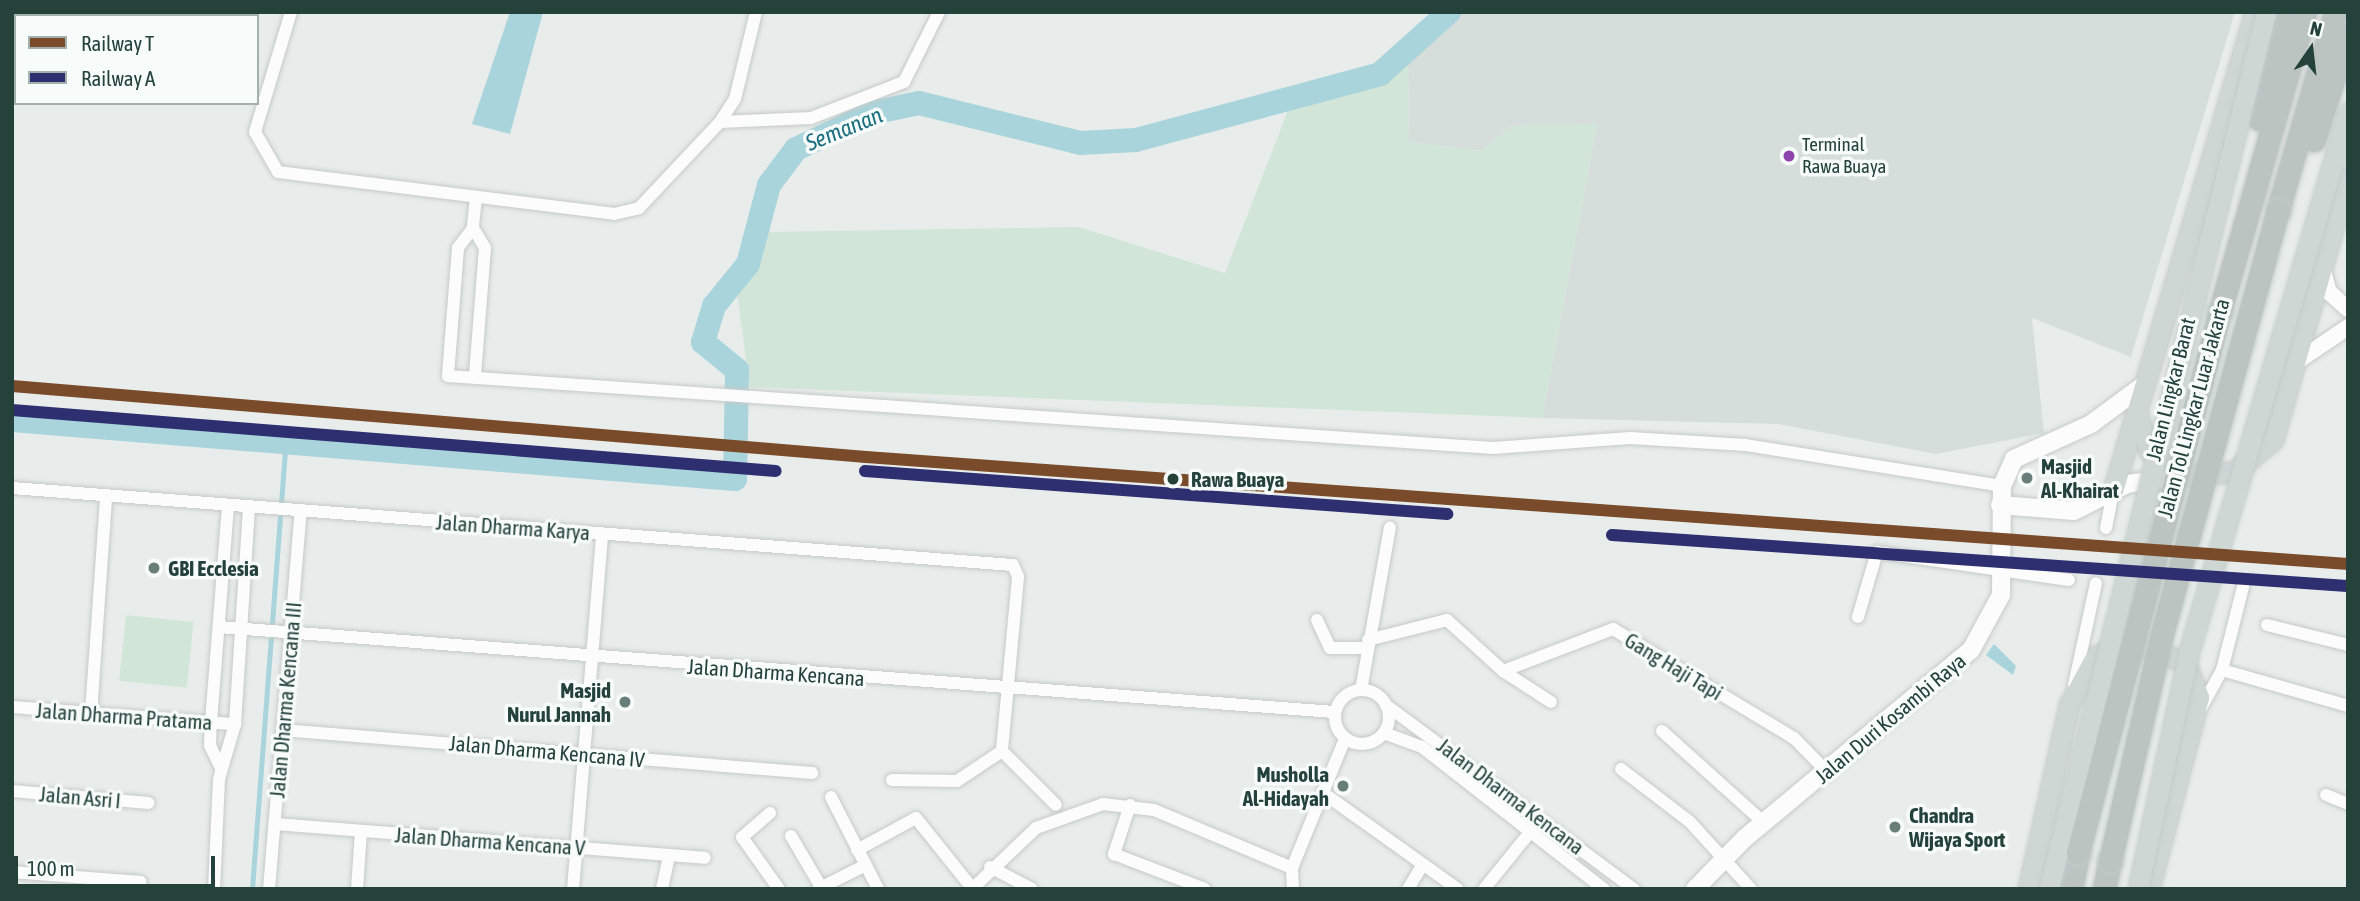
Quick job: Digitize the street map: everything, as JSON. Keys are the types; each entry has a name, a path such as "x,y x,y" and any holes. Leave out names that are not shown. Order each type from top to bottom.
{"highway":[{"path":"2259,168 2253,145 2284,12"},
{"name":"Jalan Tol Lingkar Luar Jakarta","path":"2071,889 2134,625 2259,168 2305,12"},
{"name":"Jalan Tol Lingkar Luar Jakarta","path":"2104,889 2162,634 2335,12"},
{"path":"2278,210 2304,171 2348,33"}],"main road":[{"name":"Jalan Lingkar Barat","path":"2113,491 2138,396 2255,12"},
{"name":"Jalan Lingkar Barat","path":"2049,889 2266,12"},
{"path":"2138,889 2189,651 2348,112"},
{"path":"2000,505 2074,512 2113,491 2190,475 2234,472 2273,440 2348,177"},
{"path":"2138,396 2150,451 2190,475"},
{"name":"Jalan Duri Kosambi Raya","path":"1695,889 1763,822 1828,773 1971,650 1995,615 2003,566 2000,505 2002,486 2014,458 2091,424 2138,396"},
{"path":"2028,889 2069,705 2095,657 2122,643 2184,661 2196,679 2197,715 2148,889"}],"street":[{"path":"291,12 255,132 278,172 629,213 720,122 735,99 756,12"},
{"path":"720,122 811,118 892,87 911,76 939,12"},
{"path":"476,197 473,228 458,248 444,372 1493,448 1630,438 1745,445 2002,486"},
{"path":"473,228 485,248 475,376"},
{"path":"2322,268 2329,292 2348,309"},
{"path":"2295,363 2348,327"},
{"name":"Jalan Dharma Karya","path":"12,488 1013,565 1018,577 1008,689"},
{"path":"2106,528 2113,491"},
{"path":"91,713 106,496"},
{"path":"221,768 210,745 229,506"},
{"path":"214,889 221,768 235,724 247,629 254,508"},
{"name":"Jalan Dharma Kencana III","path":"269,889 291,633 297,511"},
{"path":"1362,690 1367,644 1390,528"},
{"path":"573,889 602,534"},
{"path":"1858,617 1877,552 2003,566 2069,579"},
{"path":"2069,705 2096,583"},
{"path":"2197,715 2222,670 2243,587"},
{"path":"1317,620 1330,648 1367,644 1447,620 1503,671 1551,702"},
{"path":"2267,625 2348,645"},
{"name":"Jalan Dharma Kencana","path":"219,627 592,659 1334,712"},
{"name":"Gang Haji Tapi","path":"1503,671 1613,629 1794,738 1828,773"},
{"path":"2222,670 2348,706"},
{"path":"1002,751 1008,689"},
{"path":"1345,739 1363,744 1384,733 1386,705 1362,690"},
{"path":"1293,889 1292,869 1326,796 1345,739 1334,712 1339,700 1362,690"},
{"name":"Jalan Dharma Kencana","path":"1386,705 1634,889"},
{"name":"Jalan Dharma Pratama","path":"12,707 235,724"},
{"name":"Jalan Dharma Kencana IV","path":"282,730 812,773"},
{"path":"1662,731 1763,822"},
{"name":"Jalan Dharma Kencana","path":"1384,733 1422,747 1604,889"},
{"path":"892,780 957,781 1002,751"},
{"path":"1002,751 1056,805"},
{"path":"1621,769 1690,822 1751,889"},
{"name":"Jalan Asri I","path":"12,791 148,803"},
{"path":"2326,795 2348,804"},
{"path":"1326,796 1458,889"},
{"path":"831,797 878,889"},
{"path":"857,850 916,818 972,888 990,867 1037,828 1070,812 1130,805 1265,856 1292,869"},
{"path":"1130,805 1114,854 1205,889"},
{"path":"770,813 741,835 779,889"},
{"name":"Jalan Dharma Kencana V","path":"275,824 705,858"},
{"path":"1484,889 1531,831"},
{"path":"357,889 361,832"},
{"path":"792,836 819,888 864,866"},
{"path":"662,889 669,855"},
{"path":"1408,889 1422,866"},
{"path":"990,867 1032,889"},
{"path":"12,872 141,882"}],"shaded area":[{"path":"1461,12 2235,12 2131,357 2032,318 2044,433 1936,454 1778,424 1542,418 1597,124 1512,126 1481,151 1409,142 1408,65"}],"green space":[{"path":"1408,65 1409,142 1481,151 1512,126 1597,124 1542,418 750,387 737,294 760,232 1079,227 1225,273 1293,97"},
{"path":"126,615 194,622 187,688 119,681"}],"water":[{"path":"510,12 543,12 510,134 472,124"},
{"path":"1994,644 2016,666 2013,675 1986,655"}],"waterway":[{"name":"Semanan","path":"12,420 735,479 737,370 703,342 714,306 748,264 769,185 796,149 872,113 919,103 1081,143 1136,140 1380,74 1449,12"},
{"path":"252,889 286,442"}],"rail line":[{"name":"T","path":"12,386 866,457 2348,564"},
{"name":"A","path":"12,410 776,471"},
{"name":"A","path":"865,471 1447,514"},
{"name":"A","path":"1612,535 2347,586"}],"place":[{"name":"Terminal Rawa Buaya","path":"1789,156"},
{"name":"Masjid Al-Khairat","path":"2027,478"},
{"name":"Rawa Buaya","path":"1173,479"},
{"name":"GBI Ecclesia","path":"154,568"},
{"name":"Masjid Nurul Jannah","path":"625,702"},
{"name":"Musholla Al-Hidayah","path":"1343,786"},
{"name":"Chandra Wijaya Sport","path":"1895,827"}]}
